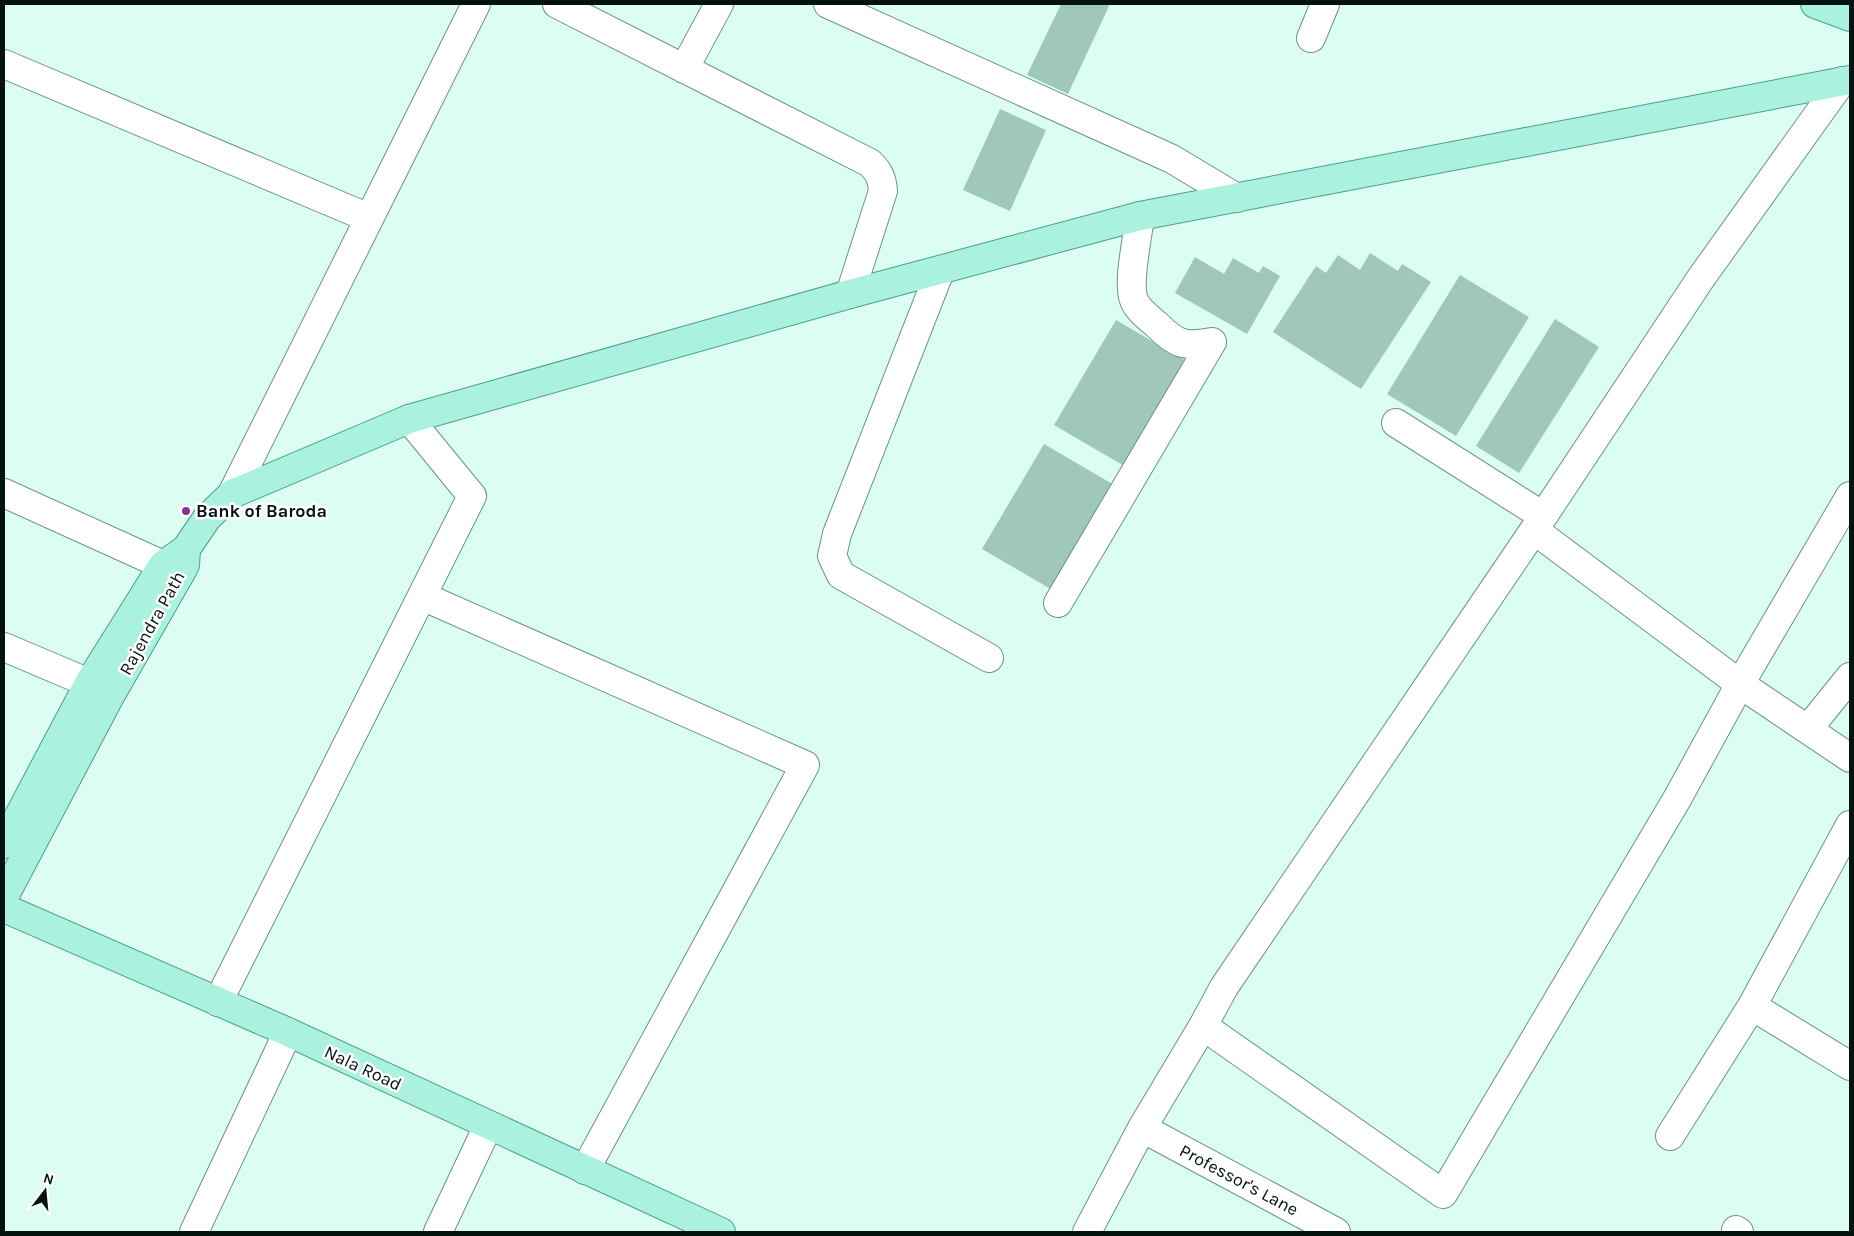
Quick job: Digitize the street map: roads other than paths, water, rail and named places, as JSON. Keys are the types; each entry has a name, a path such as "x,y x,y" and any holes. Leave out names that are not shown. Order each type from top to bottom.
{"main road":[{"path":"1815,4 1850,16"},
{"path":"176,563 207,518 232,494 409,419 850,294 1140,216 1846,81"},
{"name":"Rajendra Path","path":"4,844 89,683 176,563"},
{"name":"Rajendra Path","path":"4,897 110,696 176,563"},
{"name":"Nala Road","path":"4,908 288,1032 713,1231"}],"street":[{"path":"232,494 476,4"},
{"path":"557,4 870,163 878,171 882,180 883,192 850,294"},
{"path":"684,69 719,4"},
{"path":"828,4 1172,159 1237,198"},
{"path":"1311,38 1325,4"},
{"path":"4,64 369,218"},
{"path":"1087,1232 1142,1128 1224,987 1538,523 1701,278 1846,81"},
{"path":"1058,603 1212,342 1192,346 1180,344 1168,337 1134,302 1131,286 1140,216"},
{"path":"940,271 837,534 832,556 841,575 989,658"},
{"path":"218,1002 472,496 409,419"},
{"path":"1396,423 1538,523 1740,684 1850,758"},
{"path":"4,493 176,563"},
{"path":"1203,1026 1443,1194 1677,799 1740,684 1850,496"},
{"path":"422,596 805,765 585,1170"},
{"path":"4,646 89,683"},
{"path":"1808,729 1850,677"},
{"path":"1670,1136 1752,1006 1850,825"},
{"path":"1752,1006 1850,1066"},
{"path":"194,1232 288,1032"},
{"path":"438,1232 488,1126"},
{"name":"Professor's Lane","path":"1142,1128 1336,1232"}],"place":[{"name":"Bank of Baroda","path":"186,511"}]}
